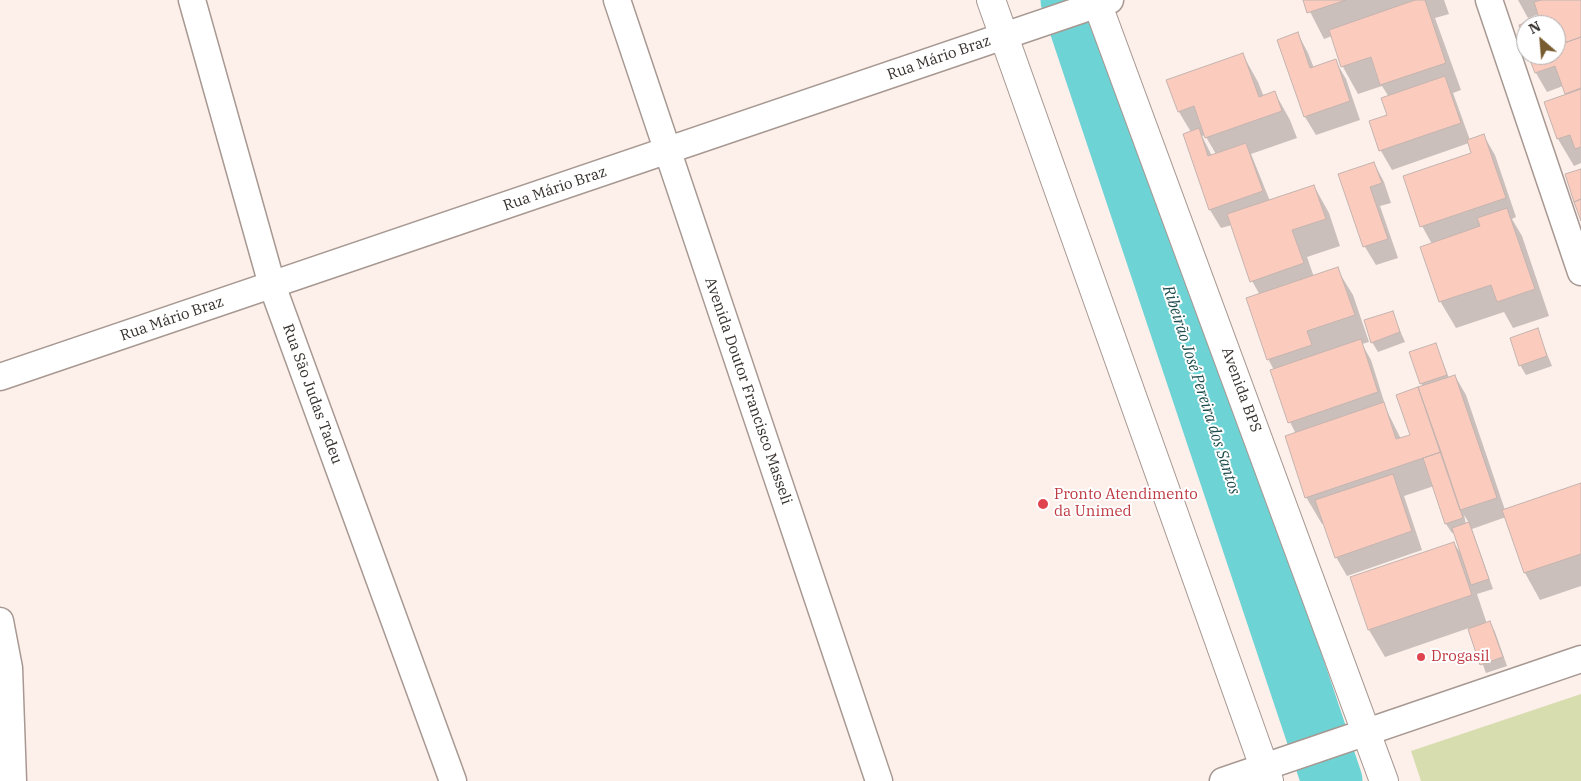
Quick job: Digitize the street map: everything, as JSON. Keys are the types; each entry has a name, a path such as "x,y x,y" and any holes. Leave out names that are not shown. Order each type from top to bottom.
{"main road":[{"path":"991,0 1012,34 1272,770"},
{"name":"Avenida BPS","path":"1095,4 1360,735 1384,781"}],"street":[{"name":"Rua São Judas Tadeu","path":"192,0 272,285 452,781"},
{"name":"Avenida Doutor Francisco Masseli","path":"617,0 879,781"},
{"path":"1489,0 1581,272"},
{"name":"Rua Mário Braz","path":"0,377 1012,34 1095,4"},
{"path":"0,621 9,668 13,781"},
{"path":"1223,781 1272,770 1360,735 1581,659"}],"green space":[{"path":"1581,694 1581,781 1421,781 1411,751"}],"building":[{"path":"1303,0 1346,0 1307,13"},
{"path":"1415,0 1425,0 1446,63 1380,85 1371,57 1341,67 1329,30"},
{"path":"1541,0 1581,0 1581,37 1566,42 1566,15 1538,15 1534,2"},
{"path":"1298,32 1310,68 1336,59 1350,101 1304,117 1277,40"},
{"path":"1581,37 1581,88 1565,94 1555,66 1535,73 1532,65 1566,65 1566,42"},
{"path":"1243,53 1259,97 1275,91 1282,111 1205,138 1194,106 1178,112 1166,80"},
{"path":"1445,76 1461,123 1379,151 1369,121 1387,115 1381,98"},
{"path":"1581,89 1581,147 1575,149 1570,135 1557,139 1544,102"},
{"path":"1199,128 1208,156 1246,143 1263,191 1209,210 1183,134"},
{"path":"1484,134 1506,198 1420,227 1403,176 1471,153 1467,140"},
{"path":"1374,162 1382,183 1370,187 1388,239 1363,247 1338,174"},
{"path":"1581,169 1581,199 1574,202 1565,174"},
{"path":"1314,185 1326,219 1292,230 1304,263 1250,282 1227,214"},
{"path":"1581,199 1581,221 1574,202"},
{"path":"1507,208 1535,289 1497,302 1491,285 1439,302 1420,247 1480,226 1477,218"},
{"path":"1338,267 1355,315 1307,331 1312,345 1267,360 1246,298"},
{"path":"1393,311 1400,332 1371,343 1364,320"},
{"path":"1538,328 1547,356 1519,366 1510,338"},
{"path":"1361,339 1378,392 1288,423 1270,370"},
{"path":"1436,343 1447,375 1420,384 1409,352"},
{"path":"1455,375 1497,498 1460,510 1418,387"},
{"path":"1418,387 1441,452 1305,498 1285,436 1384,402 1396,439 1410,435 1396,395"},
{"path":"1441,452 1463,518 1445,524 1423,458"},
{"path":"1393,474 1412,531 1335,558 1315,500"},
{"path":"1581,483 1581,554 1524,573 1502,510"},
{"path":"1469,522 1489,579 1471,585 1452,528"},
{"path":"1454,542 1472,595 1368,630 1350,577"},
{"path":"1490,621 1503,657 1480,665 1468,629"}],"waterway":[{"name":"Ribeirão José Pereira dos Santos","path":"1071,0 1332,781"}],"place":[{"name":"Pronto Atendimento da Unimed","path":"1043,504"},
{"name":"Drogasil","path":"1421,657"}]}
